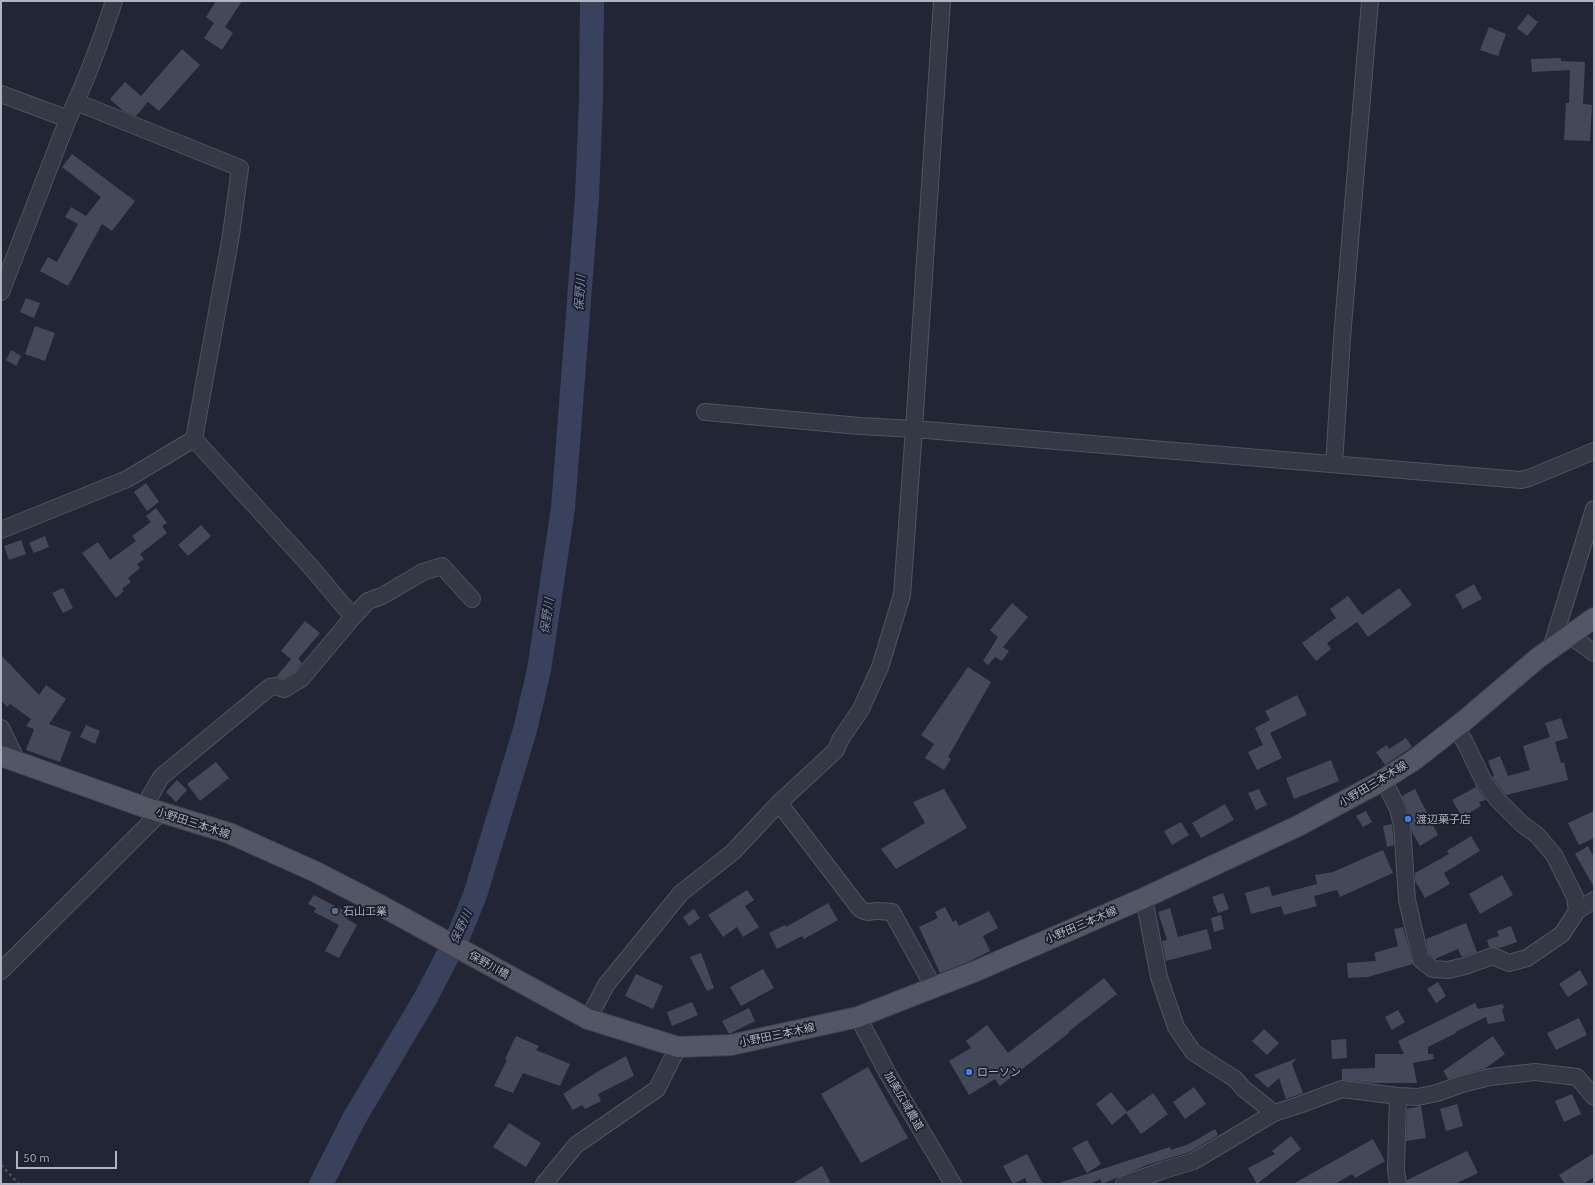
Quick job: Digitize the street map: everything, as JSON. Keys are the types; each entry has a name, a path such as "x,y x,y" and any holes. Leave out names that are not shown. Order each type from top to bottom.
{"main road":[{"name":"小野田三本木線","path":"515,980 588,1019 678,1047 730,1045 858,1017 934,988 1144,898 1298,826 1414,760 1551,648 1571,636 1594,618"},
{"name":"小野田三本木線","path":"9,758 152,810 229,833 316,872 378,904"},
{"name":"保野川橋","path":"378,904 515,980"}],"street":[{"path":"1,292 114,1"},
{"path":"588,1019 606,985 681,893 733,852 779,803 836,750 840,740 860,709 880,667 902,595 942,1"},
{"path":"1334,464 1342,338 1370,1"},
{"path":"1,94 68,120"},
{"path":"1,530 127,479 194,439 231,235 240,168 76,102"},
{"path":"705,412 1521,480 1594,451"},
{"path":"194,439 310,566 353,617"},
{"path":"1551,648 1594,509"},
{"path":"1,970 152,810 161,777 270,687 276,686 284,689 301,680 368,601 382,596 423,572 442,566 472,599"},
{"path":"1571,636 1594,653"},
{"path":"1455,727 1465,742 1484,782 1498,800 1522,824 1537,835 1554,854 1575,897 1577,911"},
{"path":"1,728 9,758"},
{"path":"1383,779 1398,808 1402,825 1407,900 1416,941 1421,960 1433,969 1448,970 1465,966 1492,956 1510,963 1527,958 1562,934 1577,911 1594,900"},
{"path":"779,803 860,909 870,913 879,910 883,912 892,912 934,988"},
{"path":"1144,898 1159,977 1176,1027 1193,1052 1234,1079 1274,1113"},
{"name":"加美広域農道","path":"858,1017 888,1074 953,1184"},
{"path":"544,1184 576,1145 657,1089 678,1047"},
{"path":"1124,1184 1194,1161 1274,1113 1342,1089 1418,1097 1437,1093 1462,1084 1490,1077 1535,1072 1577,1077 1594,1097"},
{"path":"1398,1096 1396,1170 1398,1184"}],"path":[{"path":"1,1165 19,1184"}],"building":[{"path":"216,1 242,1 225,27 233,33 222,50 204,38 214,23 206,17"},
{"path":"1528,14 1538,22 1527,36 1517,28"},
{"path":"1489,27 1506,34 1498,56 1480,50"},
{"path":"182,49 200,65 159,111 141,96"},
{"path":"1561,58 1561,61 1585,62 1583,104 1592,105 1590,141 1564,140 1566,103 1569,103 1570,70 1532,72 1531,59"},
{"path":"125,82 148,102 136,116 123,111 110,99"},
{"path":"72,154 135,201 112,231 102,224 68,286 40,271 48,257 57,262 78,224 65,217 71,207 86,216 101,197 62,167"},
{"path":"26,298 40,303 34,318 20,312"},
{"path":"35,326 55,333 45,361 25,354"},
{"path":"11,350 21,356 16,366 6,360"},
{"path":"146,483 159,502 147,511 134,492"},
{"path":"156,508 167,523 162,526 167,533 140,554 144,559 137,564 140,568 128,578 131,582 122,589 124,591 116,598 82,553 98,542 110,560 136,541 132,536 151,522 146,516"},
{"path":"201,525 211,536 188,556 178,545"},
{"path":"45,536 49,547 34,553 29,543"},
{"path":"21,540 26,554 9,560 4,546"},
{"path":"1474,584 1482,599 1463,609 1455,595"},
{"path":"63,588 73,608 63,613 52,593"},
{"path":"1399,588 1412,605 1368,637 1357,622 1327,643 1331,649 1316,661 1302,643 1336,618 1330,609 1348,596 1362,615"},
{"path":"1012,603 1028,617 1003,647 1009,651 1002,661 995,657 988,665 983,661 998,637 990,630"},
{"path":"305,621 320,633 298,659 302,663 295,672 283,679 278,677 277,676 291,659 281,651"},
{"path":"1,655 39,695 46,685 66,699 49,724 71,732 60,762 26,750 34,729 26,726 31,719 10,704 7,707 1,700"},
{"path":"968,667 991,682 948,757 951,759 944,770 925,758 934,744 921,735"},
{"path":"1297,695 1307,715 1270,733 1282,758 1257,770 1248,752 1263,745 1255,728 1270,720 1265,711"},
{"path":"1561,718 1568,738 1555,742 1561,763 1564,762 1568,780 1506,795 1492,777 1494,776 1488,761 1500,756 1508,776 1530,770 1523,746 1550,737 1545,723"},
{"path":"86,725 100,731 95,744 80,737"},
{"path":"1406,738 1412,747 1385,765 1376,752 1387,745 1389,749"},
{"path":"1331,760 1339,781 1294,799 1286,778"},
{"path":"216,762 229,778 200,801 187,784"},
{"path":"177,780 187,790 176,802 166,792"},
{"path":"1476,787 1486,800 1479,802 1481,806 1462,817 1452,800"},
{"path":"944,789 967,828 896,869 881,849 925,823 913,802"},
{"path":"1259,789 1267,805 1256,810 1248,793"},
{"path":"1415,789 1438,835 1420,846 1412,832 1407,807 1402,796"},
{"path":"1225,804 1234,820 1201,838 1192,823"},
{"path":"1366,811 1372,822 1363,827 1356,816"},
{"path":"1594,811 1594,838 1579,845 1568,823"},
{"path":"1181,822 1189,835 1172,845 1164,831"},
{"path":"1392,824 1394,845 1387,847 1383,826"},
{"path":"1471,836 1480,851 1444,873 1450,884 1425,898 1415,881 1415,873 1449,854 1447,851"},
{"path":"1588,846 1594,857 1594,887 1575,854"},
{"path":"1383,850 1393,873 1340,897 1337,890 1314,896 1317,906 1284,915 1281,906 1251,914 1245,893 1269,886 1272,896 1317,884 1315,875 1333,872"},
{"path":"1502,875 1513,895 1480,914 1469,894"},
{"path":"747,890 754,900 745,906 759,927 743,937 737,927 723,937 708,915"},
{"path":"1223,893 1229,909 1218,913 1212,897"},
{"path":"314,895 350,914 347,919 357,925 339,958 325,951 339,925 314,912 316,908 308,904"},
{"path":"828,903 838,920 804,939 802,936 777,949 769,933 785,925 786,927"},
{"path":"945,907 953,922 956,920 959,926 989,911 998,928 983,936 990,951 968,962 940,973 919,927 938,918 935,912"},
{"path":"1170,908 1178,937 1207,929 1212,949 1166,961 1162,941 1167,940 1158,912"},
{"path":"694,909 700,918 689,926 683,917"},
{"path":"1221,915 1224,929 1214,932 1211,918"},
{"path":"1466,923 1477,952 1462,957 1458,949 1435,959 1429,954 1426,939"},
{"path":"1511,926 1517,942 1500,948 1489,947 1487,940 1499,936 1497,931"},
{"path":"1403,927 1413,964 1368,977 1348,978 1347,963 1376,961 1374,953 1398,946 1394,929"},
{"path":"701,953 714,988 707,991 690,957"},
{"path":"763,969 774,988 741,1006 730,987"},
{"path":"1580,970 1588,984 1568,997 1559,984"},
{"path":"636,974 663,986 653,1009 625,996"},
{"path":"1104,978 1117,994 1000,1086 995,1079 969,1095 949,1061 971,1048 966,1041 987,1025 1008,1053"},
{"path":"1438,982 1446,996 1436,1003 1427,989"},
{"path":"692,1002 698,1015 672,1026 667,1012"},
{"path":"1475,1003 1478,1009 1503,1004 1504,1008 1502,1009 1505,1021 1488,1024 1486,1017 1428,1047 1428,1054 1433,1054 1434,1059 1413,1063 1417,1083 1373,1083 1342,1080 1342,1069 1375,1068 1375,1054 1404,1054 1398,1041"},
{"path":"749,1008 755,1021 729,1034 722,1021"},
{"path":"1398,1010 1405,1022 1392,1030 1385,1017"},
{"path":"1579,1018 1587,1035 1556,1050 1547,1033"},
{"path":"1264,1029 1279,1043 1267,1055 1252,1041"},
{"path":"516,1036 539,1046 536,1050 570,1064 560,1086 523,1073 513,1093 494,1086 507,1060 505,1059"},
{"path":"1493,1036 1505,1054 1486,1068 1448,1079 1443,1071"},
{"path":"1346,1039 1347,1058 1332,1059 1331,1040"},
{"path":"626,1056 634,1076 598,1094 601,1101 585,1109 582,1105 573,1110 563,1094 597,1072"},
{"path":"1297,1058 1292,1064 1303,1093 1286,1099 1279,1078 1268,1088 1254,1075"},
{"path":"868,1067 908,1138 861,1163 821,1094"},
{"path":"1194,1087 1206,1104 1185,1119 1173,1102"},
{"path":"1111,1092 1127,1112 1153,1093 1168,1114 1141,1134 1126,1113 1112,1125 1096,1104"},
{"path":"1572,1094 1581,1114 1564,1122 1555,1101"},
{"path":"1457,1104 1463,1126 1446,1131 1440,1109"},
{"path":"1421,1106 1426,1138 1406,1141 1407,1109"},
{"path":"509,1123 541,1143 526,1167 493,1147"},
{"path":"1215,1129 1218,1135 1190,1152 1147,1165 1102,1184 1100,1179 1091,1184 1062,1184 1062,1182 1170,1147 1171,1150 1189,1144"},
{"path":"1291,1136 1301,1149 1257,1184 1248,1168 1275,1154 1272,1151"},
{"path":"1373,1139 1385,1161 1355,1178 1352,1174 1335,1184 1293,1184"},
{"path":"1087,1140 1101,1164 1087,1173 1072,1148"},
{"path":"1467,1151 1478,1173 1455,1184 1407,1184 1407,1180"},
{"path":"1594,1153 1594,1177 1583,1184 1565,1184 1559,1175"},
{"path":"1027,1154 1043,1184 1028,1184 1025,1178 1013,1184 1003,1166"},
{"path":"822,1166 831,1184 792,1184"}],"waterway":[{"name":"保野川","path":"321,1184 355,1117 425,999 460,932 475,895 525,730 539,670 563,508 587,197 591,99 592,1"}],"place":[{"name":"渡辺菓子店","path":"1408,819"},
{"name":"石山工業","path":"335,911"},
{"name":"ローソン","path":"969,1072"}]}
